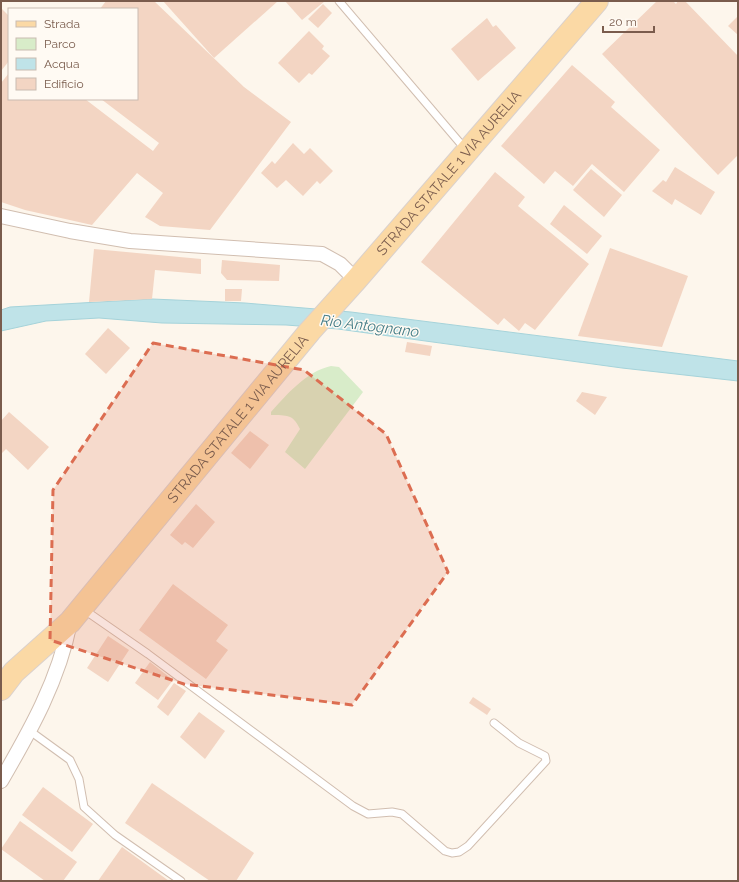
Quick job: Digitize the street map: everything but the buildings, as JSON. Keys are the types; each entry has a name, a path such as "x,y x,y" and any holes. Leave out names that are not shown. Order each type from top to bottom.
{"main road":[{"name":"STRADA STATALE 1 VIA AURELIA","path":"1,689 14,672 75,615 310,331 353,284 597,1"}],"street":[{"path":"1,216 70,231 130,241 322,254 340,264 353,284"},
{"path":"1,781 30,731 62,658 75,615"}],"lane":[{"path":"339,1 452,132 467,152"},
{"path":"75,615 148,654 353,806 368,814 392,812 402,814 439,846 452,853 459,852 468,846 546,761 545,756 519,743 494,723"},
{"path":"30,731 70,760 78,779 84,808 115,835 181,881"}],"highlighted area":[{"path":"153,343 304,370 386,434 448,572 352,705 184,684 50,640 53,490"}],"green space":[{"path":"331,366 339,367 363,392 305,469 285,452 300,429 292,418 288,416 271,415 271,412 298,384 314,373"}],"water":[{"name":"Rio Antognano","path":"152,299 245,303 351,312 738,361 738,381 622,368 338,329 286,325 162,323 99,318 46,321 1,331 1,310 10,307"}]}
